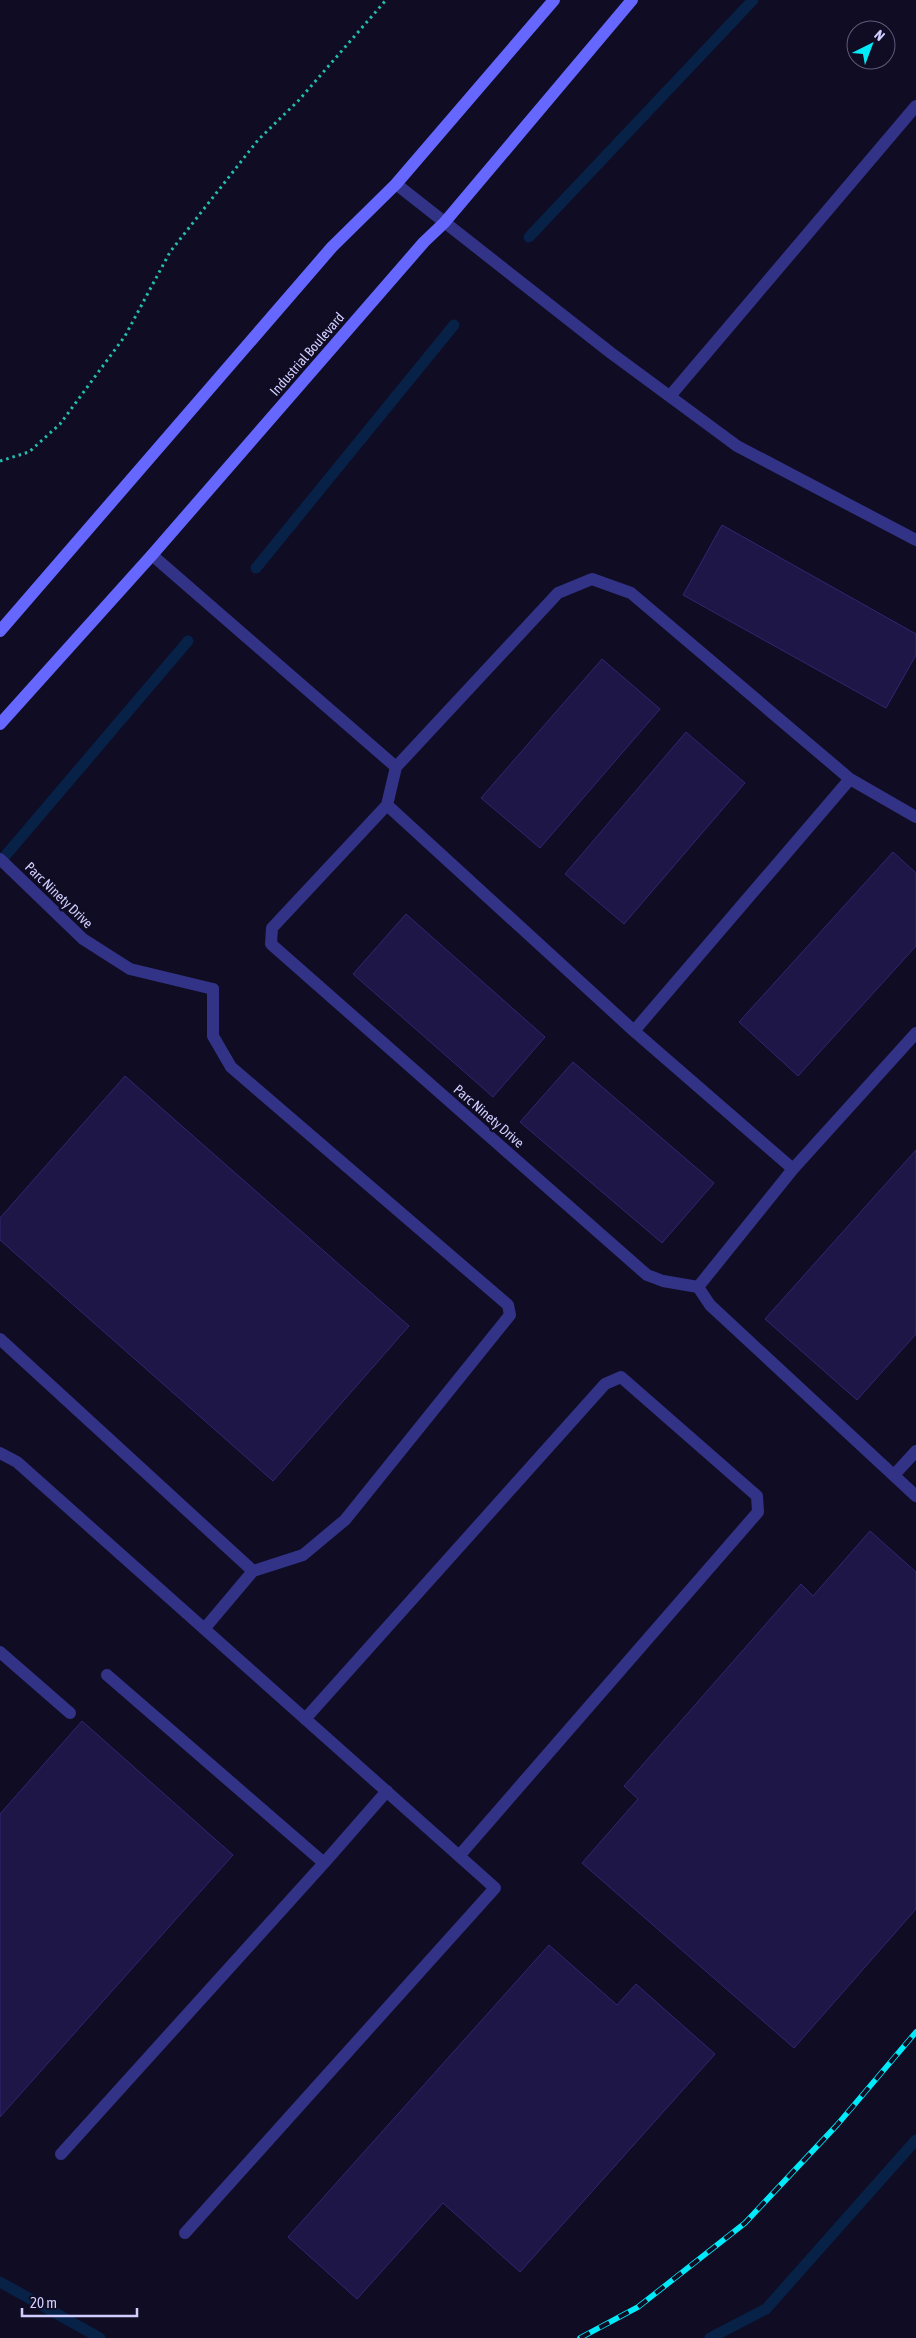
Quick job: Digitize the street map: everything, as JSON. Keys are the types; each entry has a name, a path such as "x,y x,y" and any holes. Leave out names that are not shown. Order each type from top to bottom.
{"street":[{"path":"0,631 332,247 396,184 554,0"},
{"name":"Industrial Boulevard","path":"0,724 152,555 424,242 444,223 632,0"},
{"path":"670,396 916,106"},
{"path":"396,184 444,223 737,446 916,540"},
{"path":"152,555 396,767"},
{"path":"793,1169 634,1031 387,805 396,767 558,594 592,579 631,593 850,779 916,817"},
{"path":"634,1031 850,779"},
{"name":"Parc Ninety Drive","path":"387,805 272,928 272,944 647,1275 663,1281 698,1287"},
{"name":"Parc Ninety Drive","path":"0,859 83,939 130,968 213,989 213,1036 231,1067 508,1305 510,1315 345,1520 302,1555 253,1571"},
{"path":"916,1033 793,1169 698,1287 710,1306 916,1496"},
{"path":"0,1339 253,1571 205,1628"},
{"path":"305,1719 605,1384 622,1377 757,1496 758,1512 459,1856"},
{"path":"894,1476 916,1451"},
{"path":"0,1453 17,1462 495,1888 185,2233"},
{"path":"0,1652 70,1713"},
{"path":"107,1675 324,1863"},
{"path":"61,2154 387,1791"}],"path":[{"path":"0,460 29,452 60,424 124,336 170,252 258,140 299,100 386,0"}],"building":[{"path":"722,525 916,634 916,655 886,708 683,595"},
{"path":"602,659 660,709 540,848 481,798"},
{"path":"686,732 745,783 624,924 565,874"},
{"path":"893,852 916,873 916,946 798,1076 739,1022"},
{"path":"406,914 545,1037 493,1097 353,974"},
{"path":"573,1062 714,1183 662,1243 520,1122"},
{"path":"125,1076 409,1326 273,1481 0,1240 0,1218"},
{"path":"916,1150 916,1334 857,1400 765,1319"},
{"path":"870,1531 916,1572 916,1909 794,2048 582,1863 638,1799 624,1786 801,1584 813,1596"},
{"path":"82,1721 233,1855 0,2117 0,1814"},
{"path":"549,1945 617,2005 636,1984 715,2054 520,2272 443,2203 357,2299 288,2237"}],"waterway":[{"path":"529,237 753,0"},
{"path":"256,568 454,325"},
{"path":"0,862 188,641"},
{"path":"710,2338 766,2309 916,2140"},
{"path":"0,2282 100,2338"}],"railway":[{"path":"580,2338 638,2307 745,2223 837,2125 916,2032"}]}
